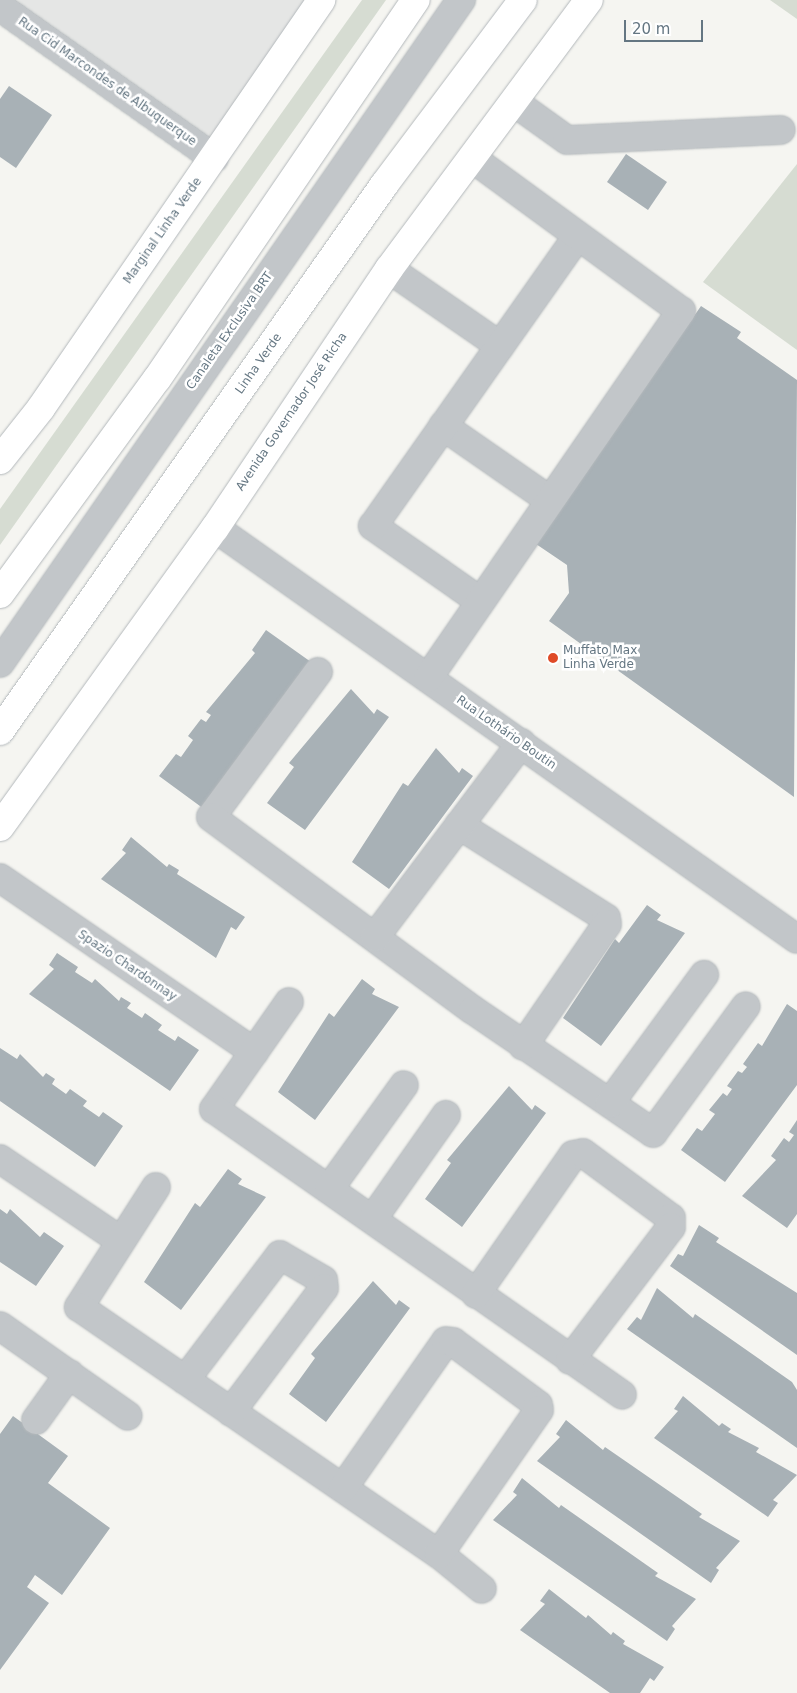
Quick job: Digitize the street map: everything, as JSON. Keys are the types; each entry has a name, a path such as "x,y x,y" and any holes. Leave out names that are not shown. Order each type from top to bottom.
{"main road":[{"name":"Marginal Linha Verde","path":"0,460 41,408 321,0"},
{"path":"0,594 157,378 416,0"},
{"name":"Linha Verde","path":"0,731 384,186 523,0"},
{"name":"Avenida Governador José Richa","path":"0,827 215,528 389,269 589,0"}],"street":[{"name":"Canaleta Exclusiva BRT","path":"0,662 461,0"},
{"name":"Rua Cid Marcondes de Albuquerque","path":"0,7 214,158"},
{"path":"514,102 567,140 781,130"},
{"path":"428,678 548,499 681,311 576,238 472,158"},
{"path":"480,601 373,526 576,238"},
{"path":"389,269 500,346"},
{"path":"443,426 548,499"},
{"name":"Rua Lothário Boutin","path":"215,528 797,939"},
{"path":"318,672 211,817 523,1046 653,1133 746,1006"},
{"path":"375,937 521,744"},
{"path":"459,825 606,918 607,924 523,1046"},
{"name":"Spazio Chardonnay","path":"0,878 254,1052"},
{"path":"610,1103 704,975"},
{"path":"289,1002 214,1109 374,1217 476,1294 622,1395"},
{"path":"329,1188 404,1085"},
{"path":"374,1217 446,1115"},
{"path":"476,1294 573,1155 583,1153 671,1218 671,1227 570,1360"},
{"path":"0,1159 121,1241"},
{"path":"156,1187 79,1307 439,1554 482,1589"},
{"path":"186,1380 278,1256 323,1280 324,1288 231,1412"},
{"path":"0,1326 128,1416"},
{"path":"343,1488 446,1341 454,1342 538,1405 539,1410 439,1554"},
{"path":"36,1420 69,1374"}],"shaded area":[{"path":"0,0 321,0 214,158"},
{"path":"362,0 386,0 0,545 0,509"},
{"path":"770,0 797,0 797,19"},
{"path":"797,164 797,350 703,282"}],"building":[{"path":"9,86 52,115 16,168 0,157 0,99"},
{"path":"626,154 667,182 648,210 607,182"},
{"path":"701,306 741,332 737,338 797,380 794,797 549,621 569,593 567,565 536,544"},
{"path":"266,630 311,662 204,809 159,776 176,754 181,757 193,740 188,736 201,719 206,722 211,715 206,712 255,653 252,650"},
{"path":"351,689 374,714 377,709 389,717 305,830 267,803 294,767 289,763"},
{"path":"436,748 459,773 462,768 473,776 389,889 352,862 403,783 408,786"},
{"path":"131,837 167,867 169,864 179,870 177,874 245,917 236,930 231,927 216,958 101,879 126,853 122,850"},
{"path":"647,905 661,915 657,920 685,933 601,1046 563,1018 615,939 619,943"},
{"path":"57,953 78,967 75,972 92,983 95,979 119,1001 121,997 131,1003 127,1008 142,1018 145,1013 162,1025 158,1030 175,1041 178,1036 199,1050 170,1091 29,994 54,969 49,965"},
{"path":"362,979 375,989 372,994 399,1007 315,1120 278,1092 329,1013 334,1017"},
{"path":"787,1004 797,1011 797,1085 725,1182 681,1150 697,1128 702,1131 715,1114 709,1110 723,1093 727,1096 732,1089 727,1086 738,1071 742,1073 747,1067 743,1064 758,1043 762,1046"},
{"path":"0,1048 17,1059 20,1054 43,1077 46,1073 55,1079 52,1084 66,1094 70,1089 87,1101 83,1106 99,1117 103,1112 123,1126 95,1167 0,1101"},
{"path":"509,1086 532,1110 535,1105 546,1113 462,1227 425,1199 451,1163 447,1160"},
{"path":"797,1120 797,1214 787,1228 742,1196 776,1160 771,1156 784,1138 789,1142 794,1135 789,1132"},
{"path":"228,1169 242,1179 238,1184 266,1197 181,1310 144,1282 195,1203 200,1207"},
{"path":"0,1209 7,1214 10,1209 40,1237 44,1232 64,1246 36,1286 0,1262"},
{"path":"699,1225 719,1238 716,1242 797,1293 797,1355 670,1266 678,1254 683,1256"},
{"path":"373,1281 396,1305 399,1300 410,1308 326,1422 289,1394 315,1358 311,1354"},
{"path":"657,1288 693,1318 695,1314 792,1382 797,1390 797,1448 627,1329 637,1317 641,1320"},
{"path":"683,1396 719,1426 722,1423 731,1429 728,1432 759,1448 756,1452 797,1475 773,1500 778,1503 768,1517 654,1438 678,1411 674,1409"},
{"path":"13,1416 68,1456 48,1483 110,1528 62,1595 35,1575 27,1587 49,1603 0,1670 0,1434"},
{"path":"566,1420 603,1450 605,1447 702,1514 699,1517 740,1541 716,1568 719,1570 711,1583 537,1461 560,1437 556,1434"},
{"path":"522,1478 559,1508 561,1505 658,1573 655,1576 696,1599 672,1626 675,1629 667,1641 493,1520 517,1495 513,1492"},
{"path":"549,1589 586,1618 588,1615 611,1635 613,1632 625,1641 623,1644 664,1667 654,1681 650,1678 640,1693 610,1693 520,1630 545,1604 540,1601"}],"place":[{"name":"Muffato Max Linha Verde","path":"553,658"}]}
